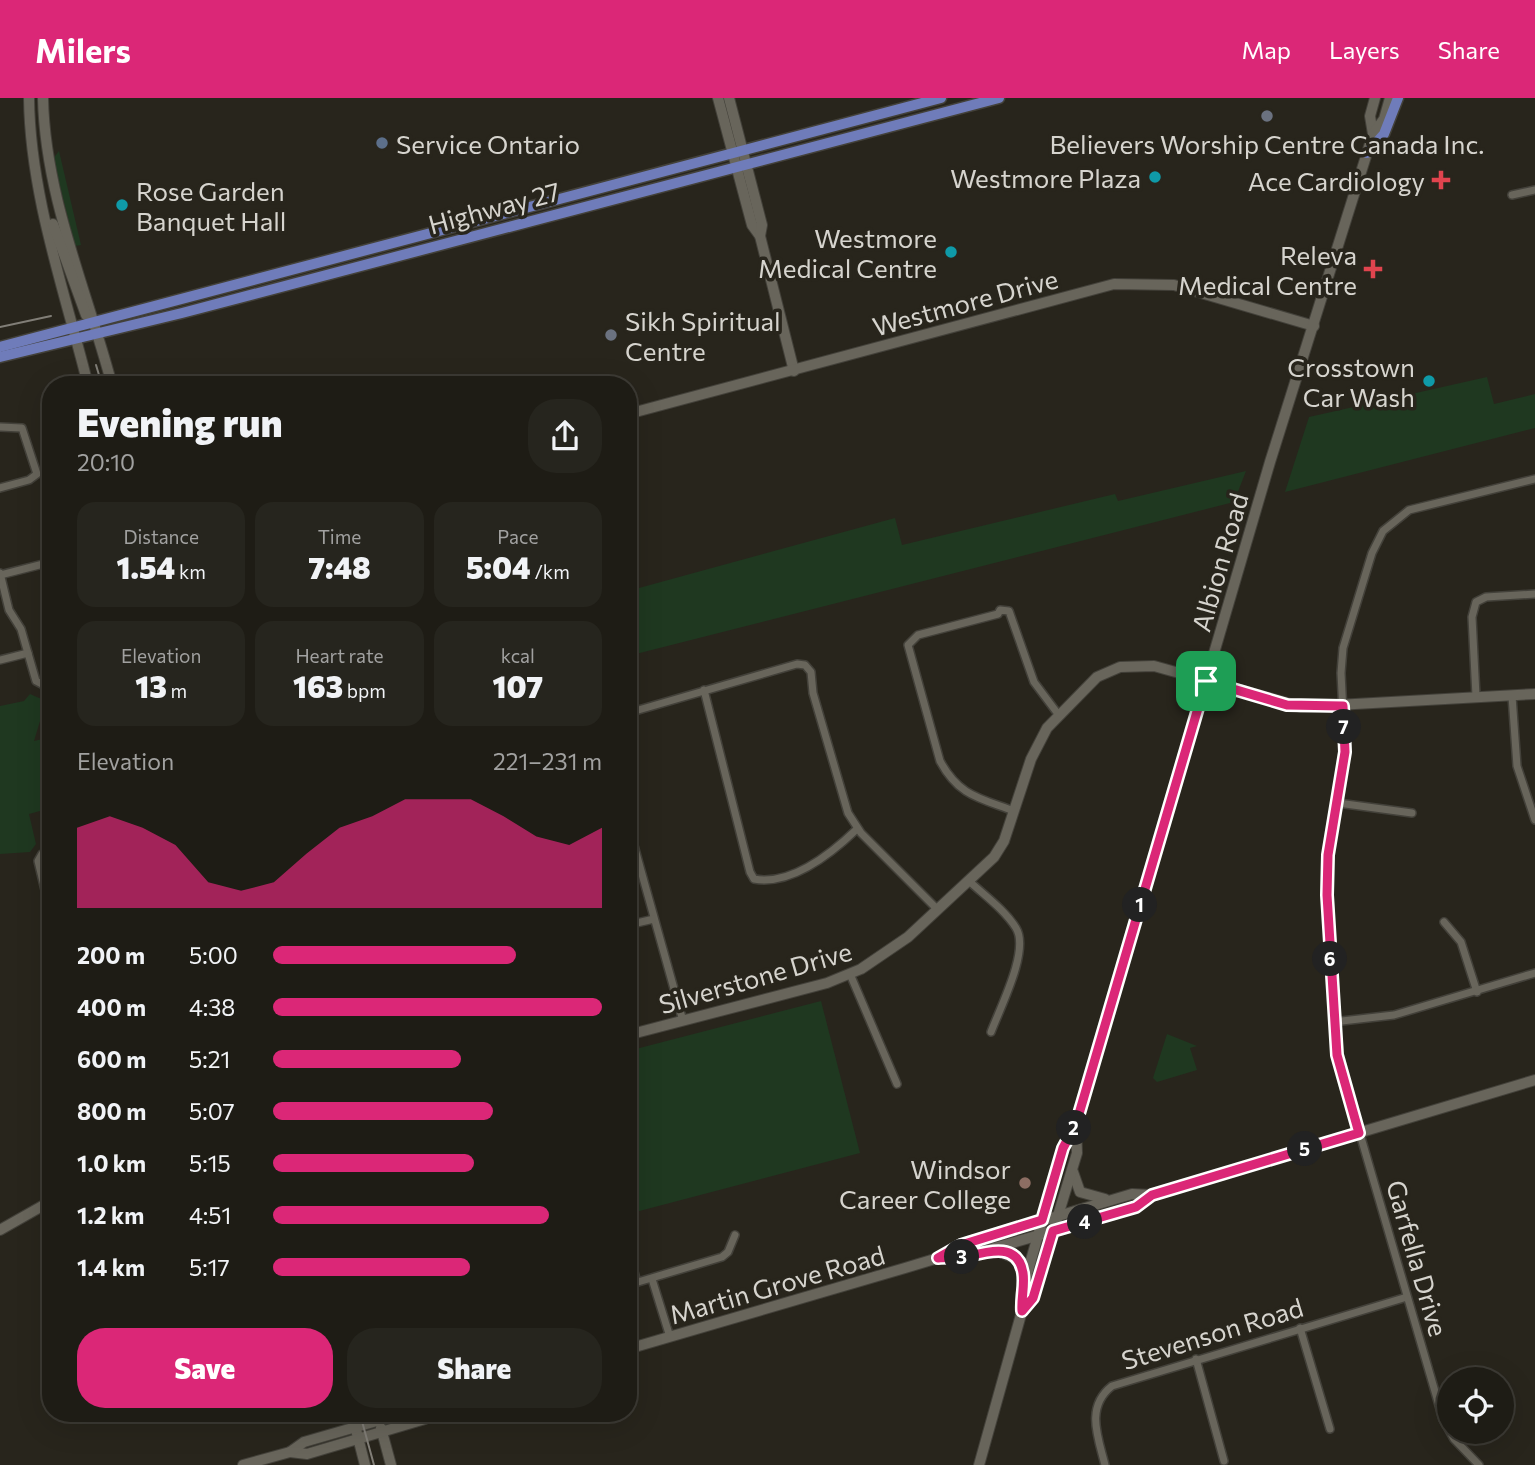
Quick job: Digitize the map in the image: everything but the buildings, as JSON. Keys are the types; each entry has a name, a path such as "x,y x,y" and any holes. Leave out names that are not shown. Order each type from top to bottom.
{"main road":[{"path":"29,98 32,145 42,197 86,376"},
{"path":"43,98 46,146 64,225 110,376"},
{"path":"718,98 738,151"},
{"path":"729,98 741,166 762,225 760,236 794,371"},
{"name":"Highway 27","path":"0,347 941,98"},
{"name":"Highway 27","path":"0,357 96,335 999,98"},
{"name":"Albion Road","path":"1373,134 1370,116 1375,98"},
{"name":"Albion Road","path":"979,1465 1022,1311 1021,1295 1024,1283 1063,1148 1076,1124 1206,681 1367,153 1373,134 1384,119 1390,98"},
{"path":"1367,153 1384,134 1398,98"},
{"path":"32,145 46,146"},
{"path":"42,197 92,321"},
{"name":"Westmore Drive","path":"637,412 1114,284 1174,285 1314,326"},
{"name":"Silverstone Drive","path":"637,1033 827,983 883,957 969,881 1000,849 1035,750 1058,714 1097,677 1120,667 1149,665 1287,705 1343,706 1535,694"},
{"name":"Martin Grove Road","path":"637,1346 938,1258 961,1245 1112,1199 1132,1194 1152,1195 1535,1080"},
{"name":"Albion Road","path":"1022,1311 1033,1298 1077,1153 1076,1124"},
{"path":"1072,1168 1074,1183 1080,1192 1089,1197 1112,1199"},
{"name":"Martin Grove Road","path":"938,1258 963,1257 1038,1236 1136,1207 1152,1195"},
{"path":"0,1230 42,1206"},
{"path":"991,1249 1018,1260 1024,1283"},
{"path":"354,1422 365,1465"},
{"path":"243,1465 290,1452 304,1442 366,1422"},
{"path":"380,1422 391,1465"},
{"path":"290,1452 307,1454 415,1422"}],"street":[{"path":"1512,195 1535,190"},
{"path":"0,427 22,428 37,474 29,480 0,488"},
{"name":"Garfella Drive","path":"1476,1464 1454,1439 1443,1419 1337,1055 1327,870 1345,752 1343,648 1371,553 1383,531 1409,510 1535,479"},
{"path":"42,564 0,574 9,610 21,629 36,681 42,684"},
{"path":"1476,696 1472,617 1476,602 1486,597 1535,594"},
{"path":"1014,811 975,798 947,774 940,761 908,645 918,635 998,614 1000,610 1009,611 1034,682 1058,714"},
{"path":"0,660 28,653"},
{"path":"637,710 797,664 805,665 811,672 813,693 839,783 858,829 937,910"},
{"path":"704,690 754,879 783,876 808,866 827,856 858,829"},
{"path":"1512,696 1517,766 1535,820"},
{"path":"1338,803 1412,813"},
{"path":"42,854 38,861 42,878"},
{"path":"637,857 683,1021"},
{"path":"969,881 1014,925 1020,942 1020,954 991,1032"},
{"path":"637,923 654,919"},
{"path":"1444,922 1461,942 1477,992"},
{"path":"1334,1022 1394,1016 1535,973"},
{"path":"850,974 897,1084"},
{"path":"637,1282 722,1257 728,1252 735,1235"},
{"path":"652,1279 670,1337"},
{"name":"Stevenson Road","path":"1105,1465 1094,1419 1105,1391 1119,1382 1407,1297"},
{"path":"1300,1328 1330,1429"},
{"path":"1196,1359 1224,1461"}],"green space":[{"path":"59,151 81,245 75,246 53,159"},
{"path":"1487,377 1494,404 1535,394 1535,428 1285,492 1309,417"},
{"path":"1246,471 1234,502 637,654 637,589 895,518 902,545 1115,494 1118,501"},
{"path":"30,694 42,699 42,714 34,741 42,739 42,810 29,814 36,844 30,852 0,854 0,706 24,701"},
{"path":"821,1001 860,1153 637,1212 637,1049"},
{"path":"1167,1034 1197,1046 1190,1048 1197,1070 1157,1082 1153,1078"}],"tram line":[{"path":"0,327 51,316"},
{"path":"96,365 99,376"},
{"path":"362,1422 374,1465"}],"place":[{"name":"Believers Worship Centre Canada Inc.","path":"1267,116"},
{"name":"Service Ontario","path":"382,143"},
{"name":"Westmore Plaza","path":"1155,177"},
{"name":"Ace Cardiology","path":"1441,180"},
{"name":"Rose Garden Banquet Hall","path":"122,205"},
{"name":"Westmore Medical Centre","path":"951,252"},
{"name":"Releva Medical Centre","path":"1373,269"},
{"name":"Sikh Spiritual Centre","path":"611,335"},
{"name":"Crosstown Car Wash","path":"1429,381"},
{"name":"Windsor Career College","path":"1025,1183"}],"route":[{"path":"1206,681 1301,708 1343,706 1344,769 1328,855 1327,895 1337,1055 1359,1133 1152,1195 1136,1207 1053,1231 1033,1298 1022,1311 1024,1276 1021,1264 1014,1257 991,1249 963,1257 938,1258 961,1245 1042,1220 1063,1148 1076,1124 1206,681"}]}
